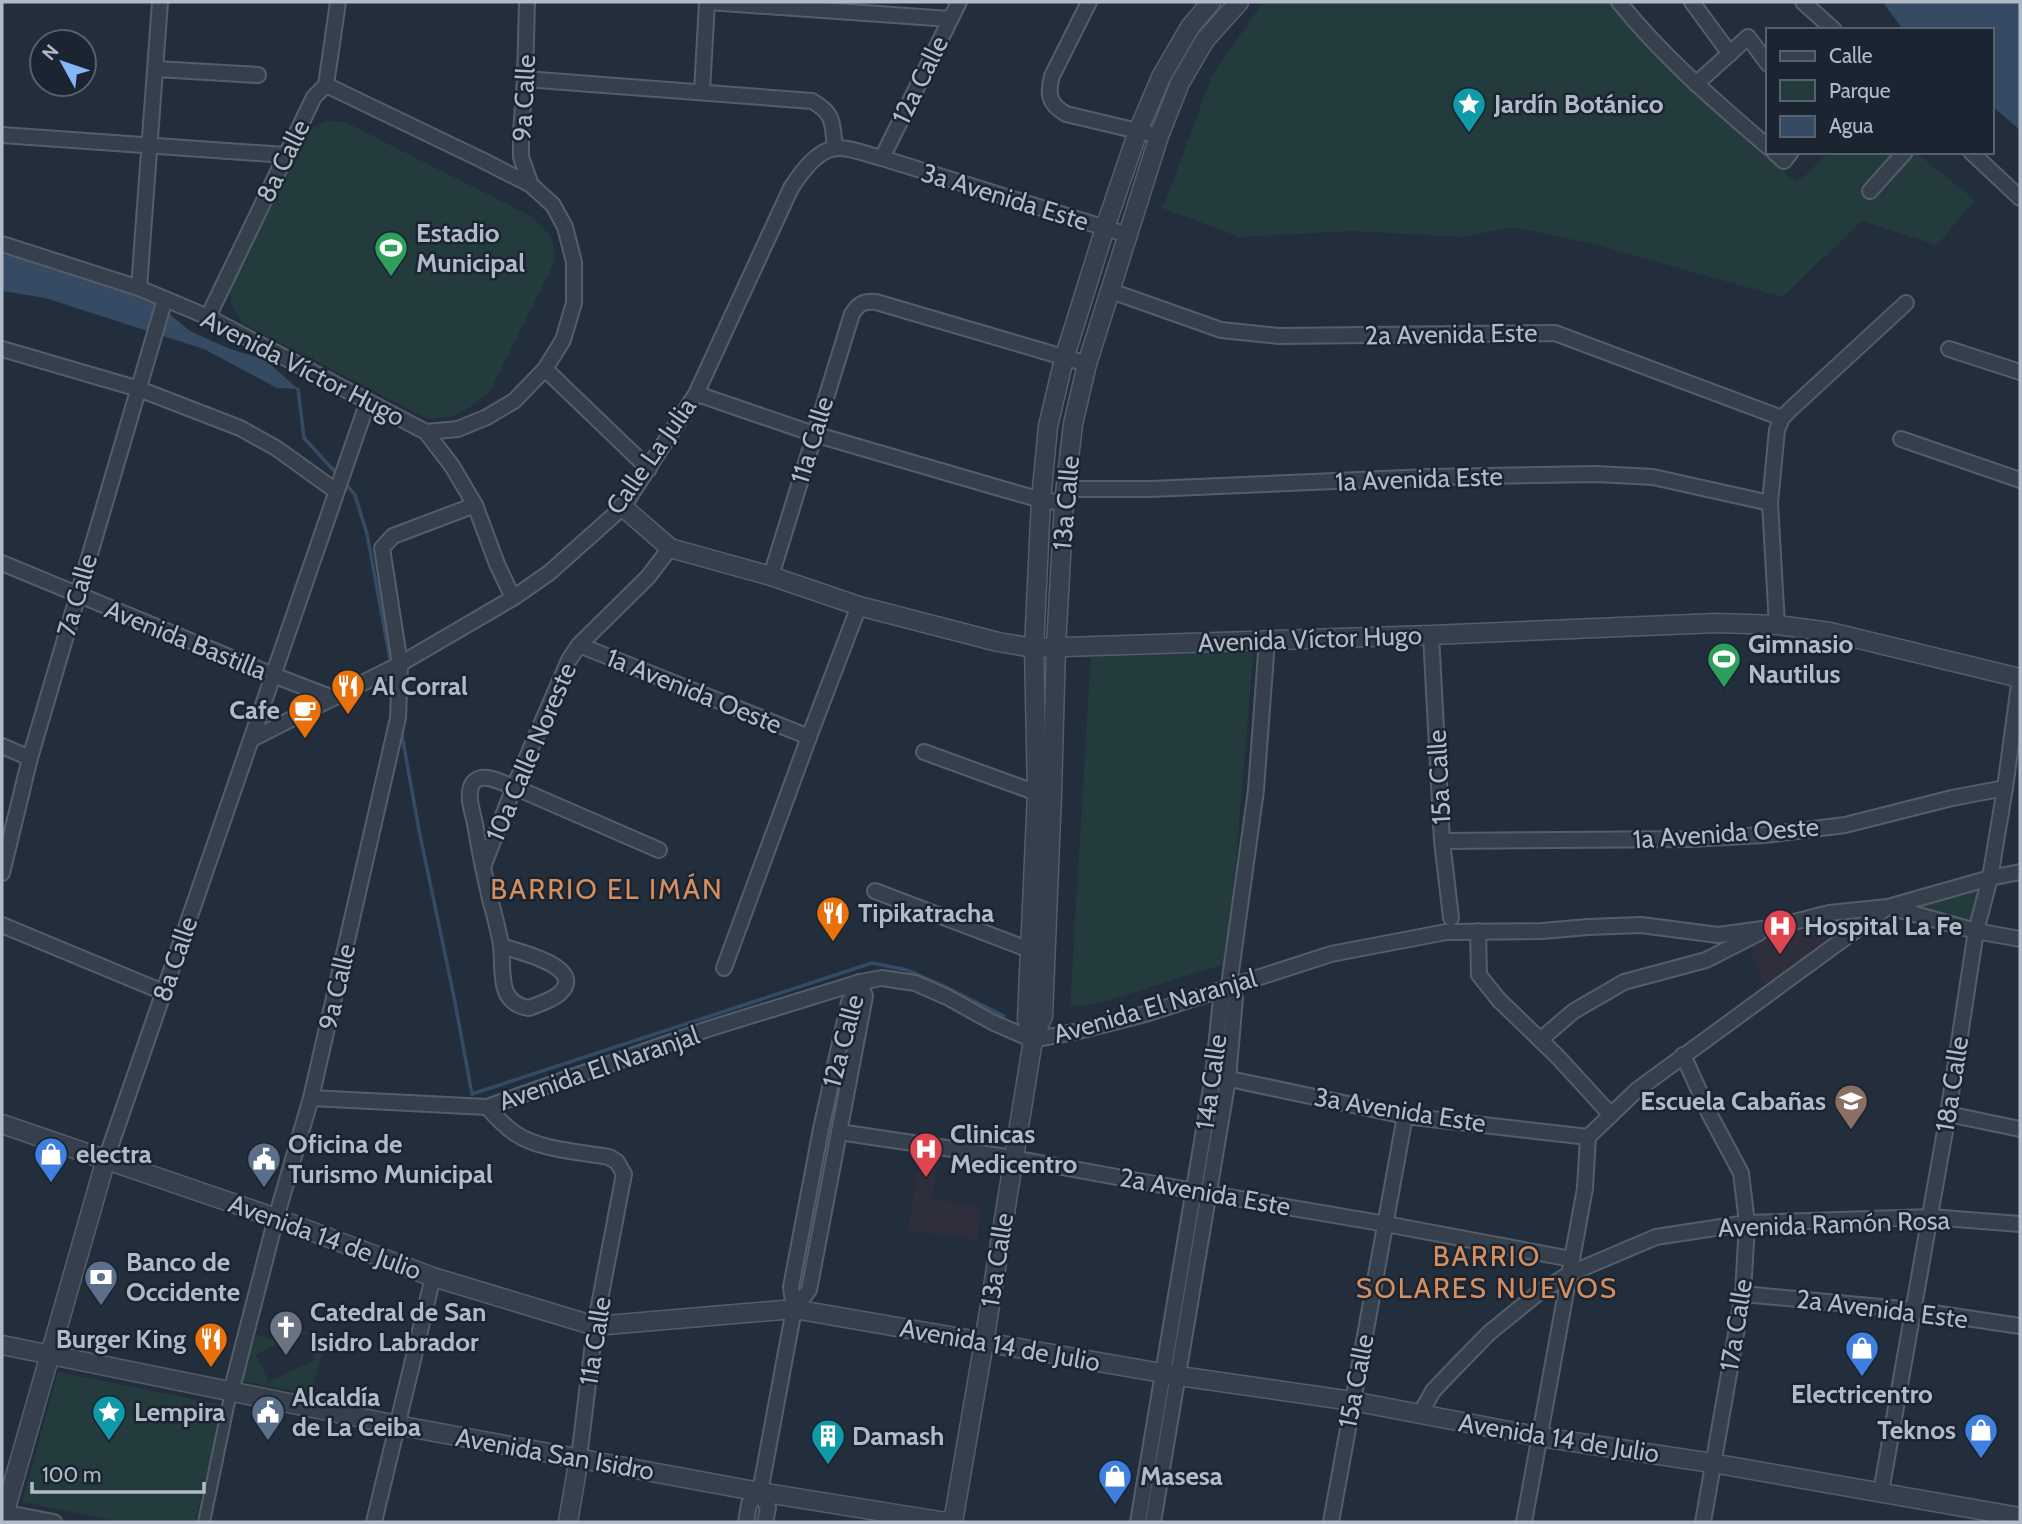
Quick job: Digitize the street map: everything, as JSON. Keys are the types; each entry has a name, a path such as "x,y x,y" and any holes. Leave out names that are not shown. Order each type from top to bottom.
{"street":[{"path":"139,288 160,2"},
{"name":"8a Calle","path":"208,317 314,97 326,85 338,2"},
{"name":"9a Calle","path":"426,432 458,429 487,417 514,401 545,369 563,340 574,303 574,262 565,227 553,205 531,185 522,157 520,132 525,79 527,2"},
{"path":"702,91 707,2 891,8 950,19"},
{"name":"12a Calle","path":"882,158 959,2"},
{"path":"1089,2 1052,76 1049,88 1051,100 1056,108 1066,114 1158,136"},
{"name":"13a Calle","path":"1045,793 1034,648 1041,500 1048,426 1065,359 1105,228 1139,131 1161,77 1191,27 1211,2"},
{"name":"13a Calle","path":"953,1522 1033,1040 1027,1019 1038,950 1045,793 1065,496 1073,424 1087,364 1158,136 1180,83 1205,40 1239,2"},
{"path":"1619,2 1696,84 1766,145"},
{"path":"1692,2 1730,54"},
{"path":"1802,2 1832,28"},
{"path":"1696,84 1748,37 1766,61"},
{"path":"156,69 258,75"},
{"path":"525,79 812,101 826,109 831,120 835,148 882,158"},
{"path":"326,85 531,185"},
{"path":"2,135 285,155"},
{"name":"Calle La Julia","path":"252,739 400,664 513,598 549,573 623,507 696,394 791,188 802,170 818,156 835,148"},
{"path":"1776,154 1784,160 1789,154"},
{"path":"1870,191 1903,154"},
{"path":"1973,154 2020,198"},
{"name":"3a Avenida Este","path":"882,158 1128,235"},
{"name":"Avenida Víctor Hugo","path":"2,244 139,288 208,317 426,432 452,466 475,505 513,598"},
{"name":"2a Avenida Este","path":"1111,291 1221,330 1279,336 1555,333 1782,418"},
{"name":"7a Calle","path":"2,873 30,758 76,595 165,299"},
{"name":"11a Calle","path":"771,576 857,305 865,301 876,302 1065,359"},
{"path":"1777,625 1770,503 1777,430 1782,418 1906,303"},
{"path":"2,349 139,388 240,428 276,448 336,491"},
{"path":"1949,349 2020,372"},
{"path":"1065,359 1087,364"},
{"path":"545,369 649,469"},
{"name":"1a Avenida Este","path":"704,396 814,434 1041,500 1150,489 1597,474 1653,477 1770,503"},
{"name":"8a Calle","path":"3,1516 106,1159 368,401"},
{"path":"1901,439 2020,481"},
{"name":"9a Calle","path":"204,1522 232,1392 276,1218 311,1098 398,718 400,664 382,548 393,536 475,505"},
{"name":"Avenida Víctor Hugo","path":"623,507 670,548 771,576 859,606 998,642 1034,648 1431,635 1717,622 1777,625 1830,632 2020,677"},
{"name":"10a Calle Noreste","path":"483,867 561,675 579,645 648,577 670,548"},
{"name":"Avenida Bastilla","path":"2,563 333,698"},
{"path":"724,968 859,606"},
{"name":"15a Calle","path":"1431,635 1442,841 1451,918"},
{"path":"1153,1522 1171,1375 1235,998 1229,986 1256,790 1267,640"},
{"name":"1a Avenida Oeste","path":"579,645 809,737"},
{"name":"18a Calle","path":"1881,1492 1948,1114 1976,931 1990,878 2006,789 2020,677"},
{"path":"2,746 30,758"},
{"path":"924,752 1045,793"},
{"path":"501,946 557,967 564,972 566,978 563,990 529,1008 515,1003 506,992 501,946 471,803 471,784 476,779 483,777 514,787 659,850"},
{"name":"1a Avenida Oeste","path":"1442,841 1690,839 1765,835 1845,825 1952,798 2006,789"},
{"name":"Avenida El Naranjal","path":"311,1098 487,1107 708,1029 860,982 883,978 915,983 1033,1040 1149,1013 1331,954 1446,932 1542,931 1641,925 1718,935 1770,928 1829,913 1888,907 2020,872"},
{"path":"875,891 1038,950"},
{"path":"1524,1522 1585,1188 1588,1137 1637,1090 1888,907 1976,931 2020,939"},
{"path":"2,925 163,992"},
{"path":"1540,1040 1574,1011 1624,982 1706,960 1770,928"},
{"path":"1478,931 1479,975 1499,1000 1611,1115"},
{"name":"12a Calle","path":"794,1309 809,1290 865,996 860,982"},
{"name":"12a Calle","path":"746,1522 749,1504 760,1492 794,1309 791,1287 821,1129 849,1002 860,982"},
{"name":"17a Calle","path":"1683,1055 1710,1115 1741,1173 1747,1223 1743,1294 1703,1522"},
{"name":"3a Avenida Este","path":"1220,1077 1405,1116 1588,1137"},
{"name":"11a Calle","path":"487,1107 503,1124 525,1139 542,1145 609,1157 617,1162 624,1174 595,1326 579,1458 568,1522"},
{"path":"1948,1114 2020,1129"},
{"name":"15a Calle","path":"1331,1522 1405,1116"},
{"name":"Avenida 14 de Julio","path":"2,1124 276,1218 433,1277 595,1326 794,1309 1171,1375 1352,1401 1541,1437 1712,1463 2020,1517"},
{"name":"2a Avenida Este","path":"839,1132 1013,1157 1387,1224 1570,1266"},
{"name":"Avenida Ramón Rosa","path":"1420,1415 1433,1391 1489,1333 1570,1266 1656,1237 1747,1223 1930,1217 2020,1224"},
{"path":"374,1522 433,1277"},
{"name":"2a Avenida Este","path":"1743,1294 1913,1310 2020,1326"},
{"name":"Avenida San Isidro","path":"2,1345 397,1425 760,1492 946,1522"},
{"path":"1138,1522 1171,1375"},
{"name":"12a Calle","path":"760,1492 768,1508 765,1522"},
{"path":"3,1516 54,1522"}],"shaded area":[{"name":"Hospital La Fe","path":"1873,913 1796,963 1765,987 1750,949 1773,933"},
{"name":"Clinicas Medicentro","path":"920,1157 938,1160 932,1199 982,1207 977,1240 908,1230"}],"green space":[{"name":"Jardín Botánico","path":"1263,2 1628,2 1728,116 1795,182 1827,154 1918,154 1975,200 1937,245 1862,221 1782,297 1593,244 1513,227 1462,237 1354,231 1240,237 1163,208 1212,76"},
{"name":"Estadio Municipal","path":"327,121 345,122 530,216 553,243 553,265 489,393 466,410 450,417 428,419 242,323 231,304 229,290 303,139 313,127"},
{"path":"1254,646 1227,963 1100,1003 1070,1007 1091,653"},
{"path":"1990,878 1976,931 1903,907"},
{"path":"302,1331 328,1337 310,1394 241,1381 255,1335 281,1342 256,1355 269,1382 316,1359 313,1353 321,1344 321,1338 316,1335 309,1337 308,1334 304,1336"},
{"path":"58,1372 223,1405 195,1522 121,1522 22,1502"}],"water":[{"path":"1883,2 2020,2 2020,130 1994,108 1994,28 1902,28"},
{"path":"2,255 154,301 190,331 230,349 264,359 298,389 277,388 204,349 45,298 2,291"}],"waterway":[{"path":"298,389 304,438 337,474"},
{"path":"345,483 355,495 367,534 390,659"},
{"path":"401,730 472,1094 872,963 907,970 1004,1016"}],"place":[{"name":"Jardín Botánico","path":"1469,134"},
{"name":"Estadio Municipal","path":"391,278"},
{"name":"Gimnasio Nautilus","path":"1724,689"},
{"name":"Al Corral","path":"348,716"},
{"name":"Cafe","path":"305,740"},
{"name":"Tipikatracha","path":"833,943"},
{"name":"Hospital La Fe","path":"1780,956"},
{"name":"Escuela Cabañas","path":"1851,1131"},
{"name":"Clinicas Medicentro","path":"926,1179"},
{"name":"electra","path":"51,1184"},
{"name":"Oficina de Turismo Municipal","path":"264,1189"},
{"name":"Banco de Occidente","path":"101,1307"},
{"name":"Catedral de San Isidro Labrador","path":"286,1357"},
{"name":"Burger King","path":"211,1369"},
{"name":"Electricentro","path":"1862,1378"},
{"name":"Lempira","path":"109,1442"},
{"name":"Alcaldía de La Ceiba","path":"268,1442"},
{"name":"Teknos","path":"1981,1460"},
{"name":"Damash","path":"828,1466"},
{"name":"Masesa","path":"1115,1506"}],"district":[{"name":"BARRIO EL IMÁN","path":"607,889"},
{"name":"BARRIO SOLARES NUEVOS","path":"1487,1272"}]}
